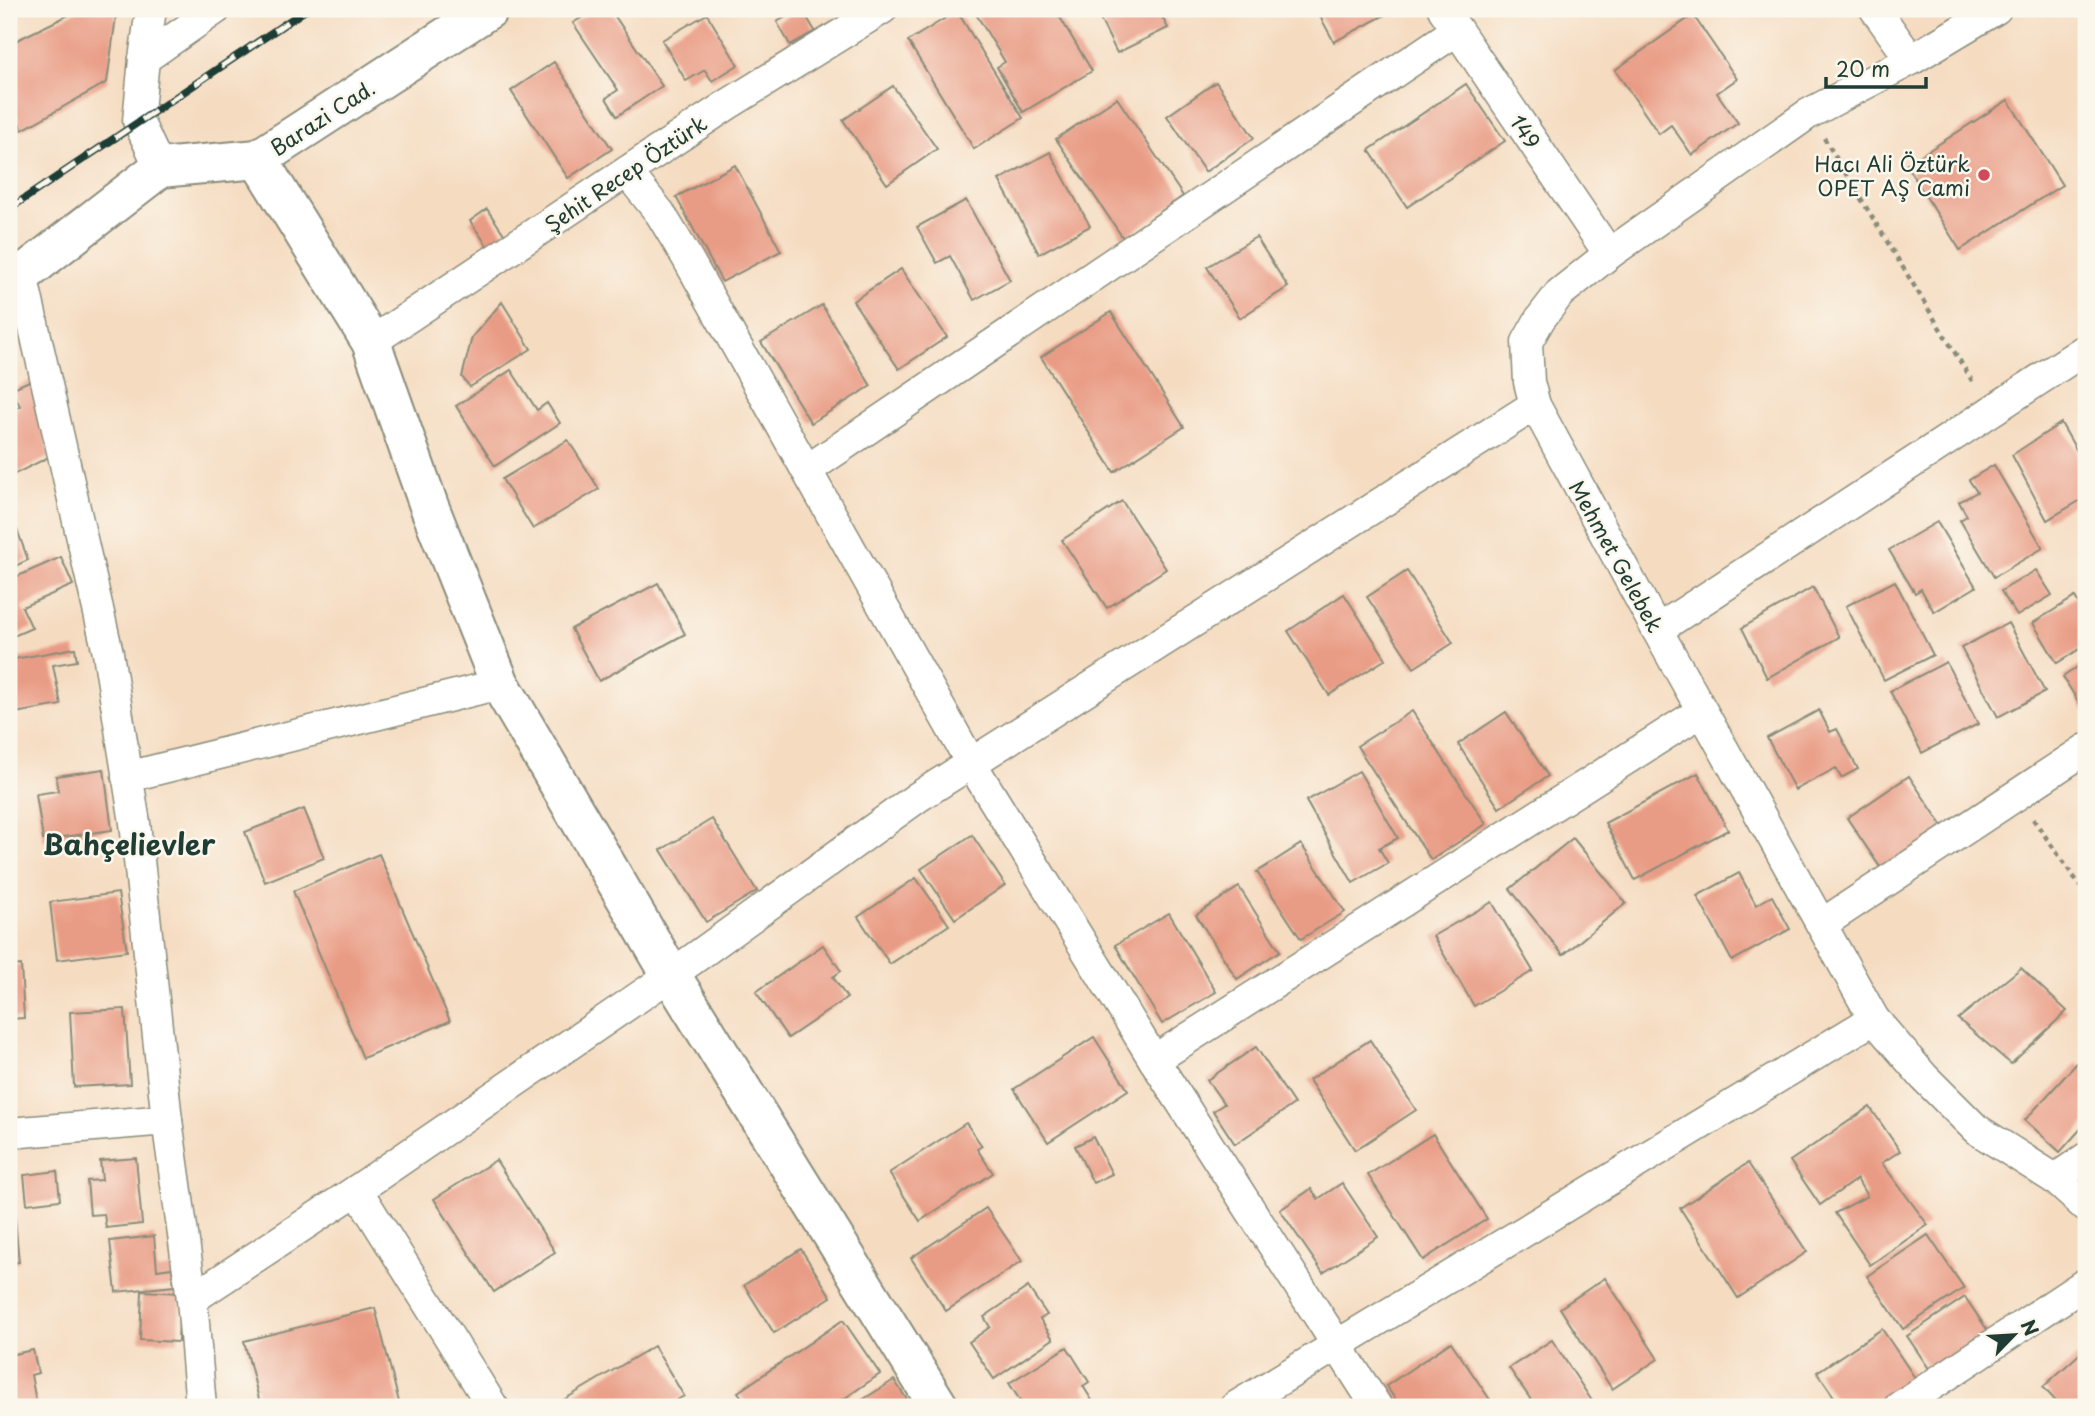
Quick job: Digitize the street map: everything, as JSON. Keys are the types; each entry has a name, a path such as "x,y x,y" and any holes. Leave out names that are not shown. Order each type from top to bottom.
{"street":[{"path":"151,9 138,121 159,168 15,280 108,653 135,822 167,1120 192,1299 197,1406"},
{"path":"144,59 216,9"},
{"name":"Barazi Cad.","path":"159,168 258,159 489,9"},
{"name":"Şehit Recep Öztürk","path":"372,342 727,105 882,9"},
{"path":"1875,9 1911,60"},
{"name":"Mehmet Gelebek","path":"1996,9 1911,60 1808,114 1609,254 1560,293 1539,319 1527,342 1528,382 1535,405 1657,630 1874,1019 1924,1077 1976,1129 2055,1179 2086,1208"},
{"path":"807,470 1450,19"},
{"name":"149","path":"1450,19 1609,254"},
{"path":"258,159 372,342 429,506 500,684 671,975 939,1407"},
{"path":"627,172 660,213 686,256 971,763 1154,1060 1377,1407"},
{"path":"1657,630 2086,349"},
{"path":"192,1299 357,1190 671,975 918,797 1535,405"},
{"path":"127,777 500,684"},
{"path":"1154,1060 1702,711"},
{"path":"1822,924 2086,749"},
{"path":"1235,1407 1874,1019"},
{"path":"9,1133 167,1120"},
{"path":"2055,1179 2086,1158"},
{"path":"357,1190 493,1407"},
{"path":"1899,1407 2086,1283"}],"path":[{"path":"1808,114 1991,412"},
{"path":"2016,796 2086,894"}],"building":[{"path":"81,9 117,9 107,82 22,130 9,96 9,44"},
{"path":"595,9 610,9 662,86 617,116 606,98 618,90 573,23"},
{"path":"800,9 815,31 790,45 777,22"},
{"path":"973,9 1055,9 1092,71 1023,112 997,67 1005,62"},
{"path":"1095,9 1158,9 1168,28 1117,53"},
{"path":"1316,9 1396,9 1334,42"},
{"path":"957,11 1023,118 974,149 908,41"},
{"path":"707,14 738,65 712,81 705,70 686,81 662,40"},
{"path":"1693,15 1737,79 1717,93 1738,123 1692,155 1671,125 1659,134 1615,70"},
{"path":"554,62 612,149 568,178 511,91"},
{"path":"1216,82 1254,138 1205,172 1167,116"},
{"path":"1466,84 1505,141 1407,207 1369,150"},
{"path":"893,86 937,149 887,184 843,120"},
{"path":"1117,98 1183,196 1123,238 1056,139"},
{"name":"Hacı Ali Öztürk OPET AŞ Cami","path":"2008,100 2062,185 1960,250 1906,165"},
{"path":"1050,152 1090,226 1039,254 999,180"},
{"path":"735,165 781,251 722,282 676,197"},
{"path":"966,200 1010,280 974,300 950,256 937,263 917,227"},
{"path":"487,209 508,240 491,251 470,221"},
{"path":"1256,237 1288,287 1240,318 1207,267"},
{"path":"901,269 947,337 899,369 853,301"},
{"path":"502,302 531,349 470,387 462,377 472,337"},
{"path":"822,305 871,386 811,423 761,342"},
{"path":"1111,312 1184,427 1114,472 1041,357"},
{"path":"511,370 537,410 547,403 560,423 495,466 456,406"},
{"path":"34,379 49,457 9,477 9,424 17,420 12,411 20,406 11,389"},
{"path":"2061,423 2086,467 2086,497 2047,520 2012,455"},
{"path":"568,440 599,489 533,529 502,479"},
{"path":"1994,465 2043,548 1994,577 1960,520 1967,516 1959,502 1977,492 1969,480"},
{"path":"1122,501 1166,569 1107,608 1062,540"},
{"path":"9,507 28,560 9,569"},
{"path":"1937,522 1976,587 1934,612 1921,589 1915,593 1889,550"},
{"path":"61,557 73,585 22,607 32,628 9,638 9,580"},
{"path":"2036,570 2052,595 2017,616 2001,591"},
{"path":"1407,571 1453,643 1414,668 1367,597"},
{"path":"1895,581 1933,655 1884,680 1846,606"},
{"path":"658,583 685,634 599,681 571,629"},
{"path":"1813,587 1839,637 1767,678 1742,628"},
{"path":"1344,594 1386,659 1329,695 1288,631"},
{"path":"2075,597 2086,616 2086,645 2057,663 2033,623"},
{"path":"2008,623 2045,692 1998,717 1961,648"},
{"path":"75,648 77,661 53,665 61,705 9,714 9,660"},
{"path":"2086,661 2086,714 2063,677"},
{"path":"1946,662 1978,724 1922,753 1890,691"},
{"path":"1819,710 1830,732 1837,729 1858,769 1841,778 1836,768 1795,790 1767,738"},
{"path":"1412,711 1486,824 1431,860 1357,746"},
{"path":"1506,712 1548,776 1499,808 1458,744"},
{"path":"104,769 112,830 43,840 36,794 58,791 56,776"},
{"path":"1359,771 1398,838 1379,848 1388,863 1353,883 1306,801"},
{"path":"1698,773 1728,830 1635,880 1605,823"},
{"path":"1909,776 1948,834 1886,876 1847,818"},
{"path":"304,809 324,858 265,882 245,832"},
{"path":"712,819 757,891 706,922 661,850"},
{"path":"972,835 1005,885 955,919 921,869"},
{"path":"1573,838 1626,903 1563,955 1510,889"},
{"path":"1301,844 1345,912 1301,939 1257,872"},
{"path":"379,854 450,1021 363,1058 293,891"},
{"path":"1739,873 1756,905 1772,896 1790,929 1732,961 1697,896"},
{"path":"916,878 949,925 890,964 858,917"},
{"path":"1239,887 1280,951 1237,979 1196,915"},
{"path":"118,893 127,951 57,960 50,902"},
{"path":"1492,902 1533,971 1474,1006 1433,936"},
{"path":"1169,913 1216,992 1162,1024 1115,945"},
{"path":"823,945 841,971 833,977 847,998 788,1038 756,992"},
{"path":"21,965 24,1018 9,1019 9,966"},
{"path":"2021,968 2067,1011 2011,1064 1958,1019"},
{"path":"125,1009 130,1084 74,1087 70,1012"},
{"path":"1094,1037 1128,1090 1048,1142 1014,1089"},
{"path":"1370,1040 1416,1110 1355,1150 1309,1080"},
{"path":"1256,1047 1294,1104 1235,1144 1213,1111 1224,1104 1207,1080"},
{"path":"2077,1063 2086,1071 2086,1123 2060,1152 2025,1120"},
{"path":"1870,1107 1900,1151 1882,1163 1928,1225 1870,1265 1835,1213 1867,1196 1857,1179 1820,1205 1790,1161"},
{"path":"966,1123 982,1146 977,1149 993,1173 920,1221 889,1173"},
{"path":"1433,1134 1487,1219 1423,1260 1368,1175"},
{"path":"1093,1137 1112,1174 1093,1183 1075,1146"},
{"path":"136,1158 142,1224 106,1228 104,1214 90,1215 87,1181 102,1180 100,1161"},
{"path":"496,1160 555,1252 494,1292 434,1199"},
{"path":"1748,1163 1807,1252 1738,1298 1680,1208"},
{"path":"57,1171 60,1200 27,1204 24,1175"},
{"path":"1342,1183 1378,1237 1323,1273 1280,1210 1311,1189 1318,1199"},
{"path":"9,1191 14,1209 19,1262 9,1263"},
{"path":"986,1208 1022,1261 946,1311 911,1258"},
{"path":"1928,1235 1964,1288 1903,1329 1867,1276"},
{"path":"154,1236 157,1270 172,1268 174,1286 116,1292 110,1241"},
{"path":"801,1249 831,1297 774,1333 744,1285"},
{"path":"1605,1278 1658,1359 1612,1389 1560,1308"},
{"path":"1028,1287 1047,1315 1040,1319 1053,1339 994,1379 969,1342 990,1327 984,1317"},
{"path":"142,1291 180,1293 178,1342 140,1340"},
{"path":"1965,1297 1994,1340 1936,1379 1907,1336"},
{"path":"375,1308 400,1406 261,1407 244,1341"},
{"path":"843,1320 880,1374 832,1407 749,1407 738,1392"},
{"path":"1882,1329 1923,1390 1897,1407 1841,1407 1817,1372"},
{"path":"1552,1340 1592,1401 1583,1407 1536,1407 1509,1368"},
{"path":"1451,1342 1495,1407 1401,1407 1386,1386"},
{"path":"654,1346 684,1396 665,1407 563,1407 560,1402"},
{"path":"1067,1347 1089,1382 1083,1386 1095,1405 1024,1407 1009,1383"},
{"path":"2086,1348 2086,1407 2061,1407 2043,1387"},
{"path":"33,1350 38,1373 31,1375 37,1407 9,1407 9,1355"},
{"path":"894,1380 912,1407 851,1407"}],"railway":[{"path":"9,209 307,9"}],"place":[{"name":"Hacı Ali Öztürk OPET AŞ Cami","path":"1984,175"}],"district":[{"name":"Bahçelievler","path":"129,843"}]}
